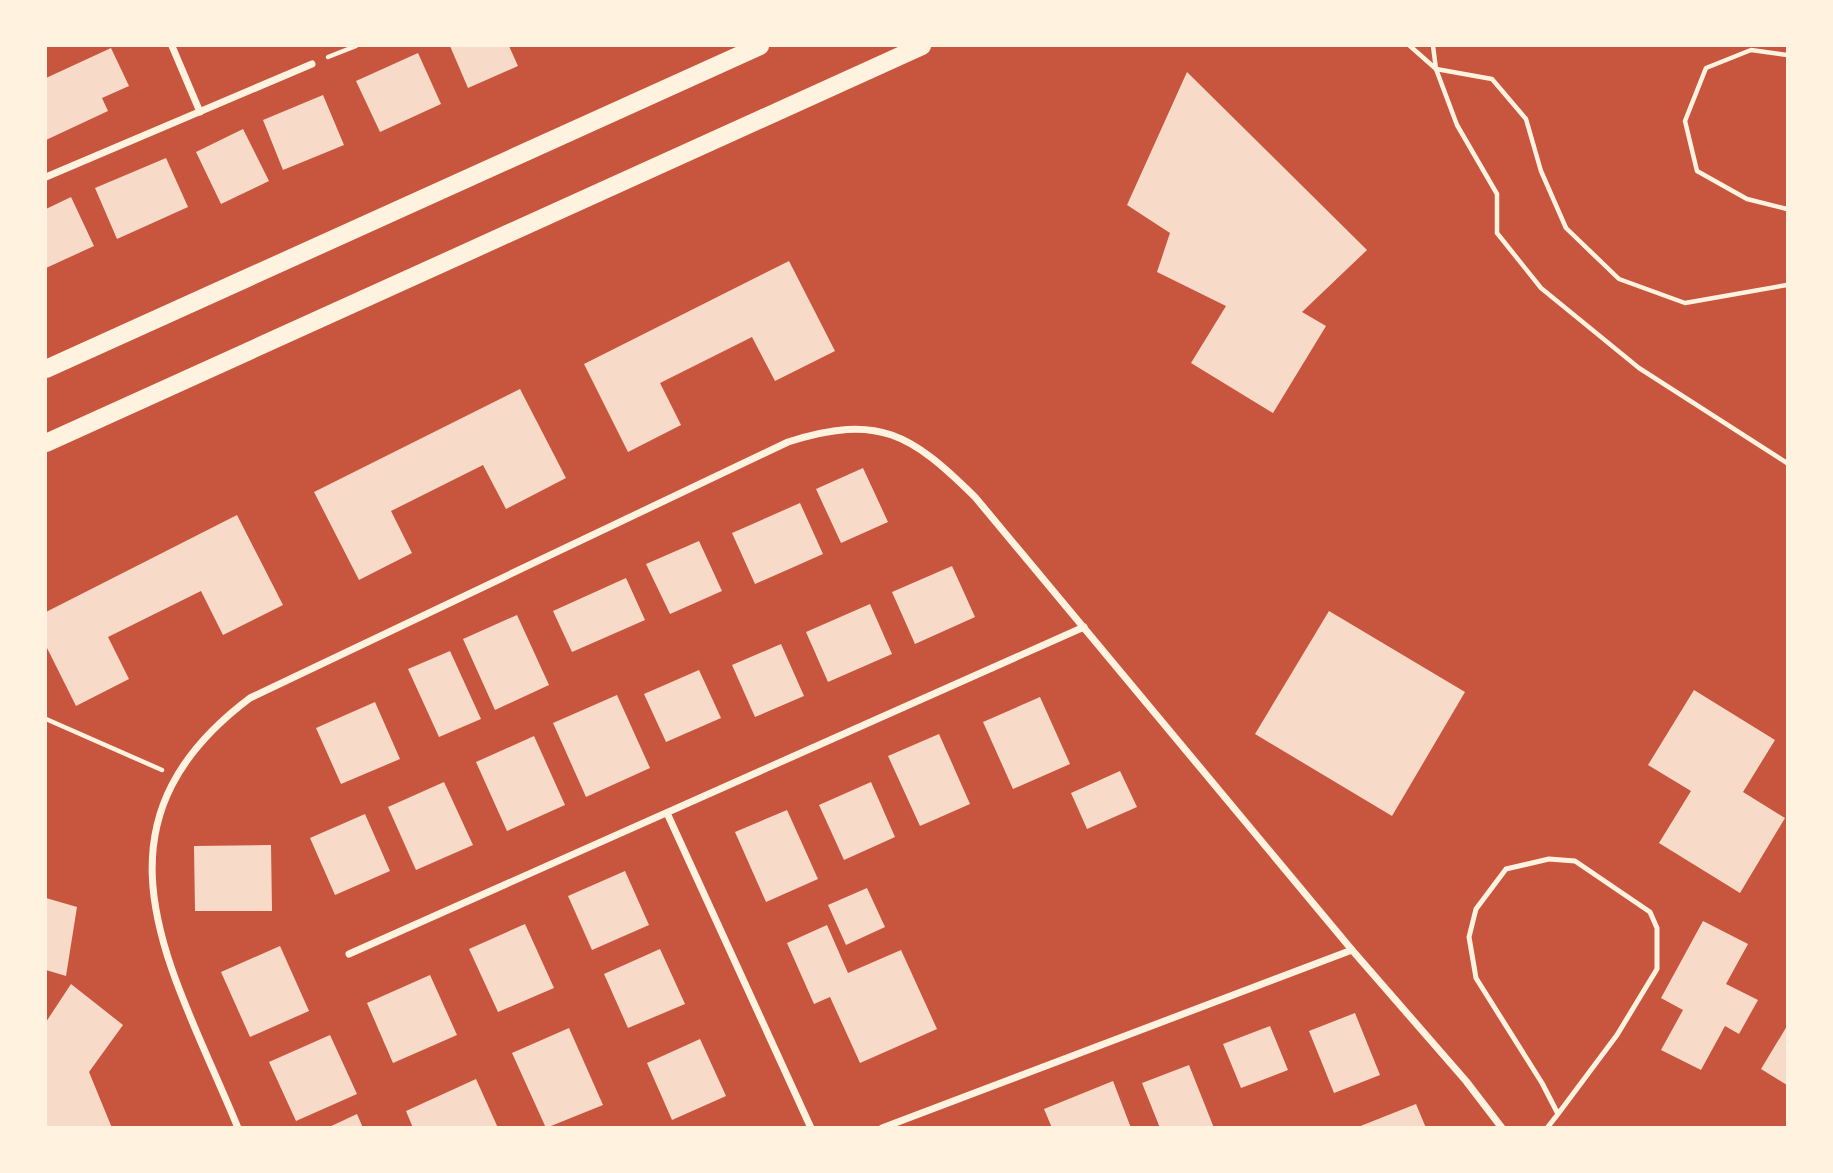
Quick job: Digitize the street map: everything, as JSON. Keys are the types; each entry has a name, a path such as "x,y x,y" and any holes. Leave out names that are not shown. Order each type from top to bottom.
{"main road":[{"path":"46,369 760,46"},
{"path":"46,443 922,46"}],"street":[{"path":"172,46 200,111"},
{"path":"46,177 312,64"},
{"path":"238,1128 160,940 153,904 152,848 158,822 176,776 192,752 218,723 250,698 788,442 848,428 903,437 933,456 975,497 1352,950 1466,1081 1502,1128"},
{"path":"349,954 1084,627"},
{"path":"667,813 811,1128"},
{"path":"882,1128 1352,950"}],"lane":[{"path":"1547,1128 1558,1114 1617,1035 1657,969 1657,928 1650,912 1575,861 1549,859 1506,869 1476,909 1469,937 1476,978 1542,1083 1558,1114"}],"path":[{"path":"312,64 356,46"},
{"path":"1410,46 1436,69 1492,79 1526,119 1541,171 1566,228 1619,279 1685,303 1787,285"},
{"path":"1433,46 1436,69 1457,125 1497,194 1497,233 1541,288 1639,368 1787,463"},
{"path":"1787,55 1751,50 1706,68 1685,121 1697,171 1747,199 1787,209"},
{"path":"46,719 176,776"}],"building":[{"path":"450,46 509,46 518,66 468,88"},
{"path":"111,48 129,86 102,98 108,111 46,140 46,78"},
{"path":"418,53 441,104 380,132 356,81"},
{"path":"1187,72 1367,250 1302,312 1326,326 1273,413 1191,363 1226,306 1157,272 1170,233 1127,205"},
{"path":"323,95 344,145 283,170 263,120"},
{"path":"243,129 269,181 221,204 196,152"},
{"path":"166,158 188,207 117,239 95,188"},
{"path":"71,197 94,246 46,268 46,209"},
{"path":"789,261 835,351 775,381 752,337 660,383 681,425 628,452 584,364"},
{"path":"520,389 566,478 506,509 483,465 391,511 412,553 359,580 314,492"},
{"path":"863,468 888,522 841,543 816,489"},
{"path":"800,503 823,554 755,584 732,533"},
{"path":"237,515 283,605 223,635 201,591 108,637 129,679 76,706 46,646 46,612"},
{"path":"699,541 722,591 670,614 646,564"},
{"path":"952,566 975,617 915,644 892,592"},
{"path":"626,578 645,620 572,652 553,611"},
{"path":"870,604 892,654 828,682 806,632"},
{"path":"1329,611 1465,692 1392,816 1255,734"},
{"path":"517,615 549,685 495,710 463,639"},
{"path":"781,644 804,696 755,717 732,665"},
{"path":"450,651 481,719 439,737 408,669"},
{"path":"699,670 721,718 666,742 644,694"},
{"path":"1694,690 1775,740 1743,792 1785,818 1740,893 1659,843 1691,791 1648,765"},
{"path":"617,695 650,768 586,797 553,723"},
{"path":"1040,697 1070,764 1013,789 983,722"},
{"path":"375,702 400,759 341,784 316,728"},
{"path":"939,734 970,804 920,826 888,756"},
{"path":"534,736 565,805 507,831 476,762"},
{"path":"1120,771 1137,807 1087,829 1071,793"},
{"path":"444,782 473,845 416,870 388,807"},
{"path":"871,782 895,837 844,860 819,805"},
{"path":"787,810 818,879 766,902 735,832"},
{"path":"365,814 390,871 335,895 310,838"},
{"path":"271,845 272,911 195,911 194,846"},
{"path":"625,871 649,925 592,950 568,896"},
{"path":"867,888 885,927 846,945 828,905"},
{"path":"46,898 77,907 66,976 46,970"},
{"path":"1703,921 1748,944 1726,984 1758,1000 1739,1034 1725,1026 1701,1070 1661,1050 1683,1010 1661,998"},
{"path":"525,924 554,988 498,1012 469,949"},
{"path":"827,925 848,973 901,950 937,1029 860,1063 830,997 814,1004 787,943"},
{"path":"280,946 309,1011 250,1037 221,972"},
{"path":"660,949 685,1004 628,1028 604,974"},
{"path":"430,975 457,1035 393,1063 367,1003"},
{"path":"71,984 123,1025 89,1072 112,1128 46,1128 46,1022"},
{"path":"1355,1013 1380,1075 1334,1093 1309,1031"},
{"path":"1270,1026 1288,1070 1241,1088 1223,1044"},
{"path":"1787,1026 1787,1085 1761,1069"},
{"path":"569,1028 603,1105 546,1128 512,1053"},
{"path":"330,1035 357,1094 296,1121 269,1062"},
{"path":"700,1039 726,1096 672,1120 647,1063"},
{"path":"1189,1065 1214,1128 1160,1128 1142,1083"},
{"path":"476,1079 498,1128 413,1128 406,1111"},
{"path":"1113,1081 1131,1128 1052,1128 1044,1109"},
{"path":"1416,1104 1426,1128 1358,1128 1358,1127"},
{"path":"357,1114 363,1128 327,1128"}]}
